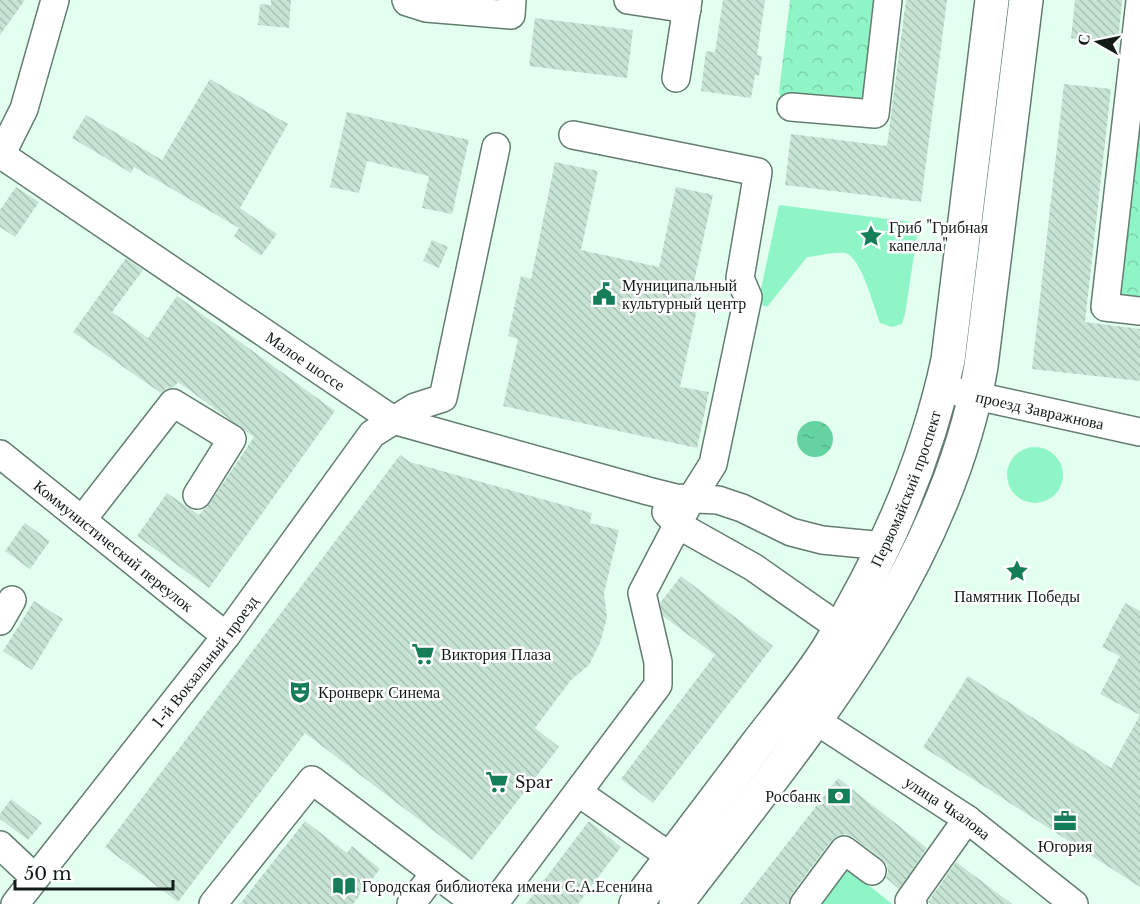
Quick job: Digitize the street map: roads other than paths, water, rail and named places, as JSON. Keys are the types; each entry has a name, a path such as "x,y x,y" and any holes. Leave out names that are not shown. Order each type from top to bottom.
{"main road":[{"name":"Первомайский проспект","path":"636,904 826,651 884,546 922,454 948,360 992,0"},
{"name":"Первомайский проспект","path":"676,904 851,670 922,545 956,462 976,396 992,286 1026,0"}],"street":[{"path":"0,156 24,110 55,0"},
{"path":"406,0 407,3 426,8 511,15 513,0"},
{"path":"628,0 688,4 676,78"},
{"path":"791,106 875,114 888,0"},
{"path":"1140,1 1105,307 1140,311"},
{"path":"494,904 658,685 658,662 642,593 691,499 713,464 748,297 740,278 758,172 573,135"},
{"name":"1-й Вокзальный проезд","path":"15,904 226,636 372,434 415,407 444,398 496,147"},
{"name":"Малое шоссе","path":"0,156 393,420 676,498 718,500 734,505 791,532 822,540 884,546"},
{"name":"проезд Завражнова","path":"942,388 1140,432"},
{"path":"82,520 173,403 232,439 196,495"},
{"name":"Коммунистический переулок","path":"0,454 226,636"},
{"path":"648,491 678,525 753,567 840,628"},
{"name":"улица Чкалова","path":"815,720 967,819 1074,904"},
{"path":"213,904 312,780 476,904"},
{"path":"579,793 671,857"},
{"path":"913,904 909,901 967,819"},
{"path":"0,845 35,878"},
{"path":"804,904 844,850 872,871"},
{"path":"411,904 435,873"}],"water":[{"path":"815,421 827,427 833,439 827,451 815,457 803,451 797,439 803,427"}],"place":[{"name":"Гриб \"Грибная капелла\"","path":"871,236"},
{"name":"Муниципальный культурный центр","path":"604,294"},
{"name":"Памятник Победы","path":"1017,571"},
{"name":"Виктория Плаза","path":"423,654"},
{"name":"Кронверк Синема","path":"300,692"},
{"name":"Spar","path":"497,782"},
{"name":"Росбанк","path":"839,796"},
{"name":"Югория","path":"1065,821"},
{"name":"Городская библиотека имени С.А.Есенина","path":"344,886"}]}
